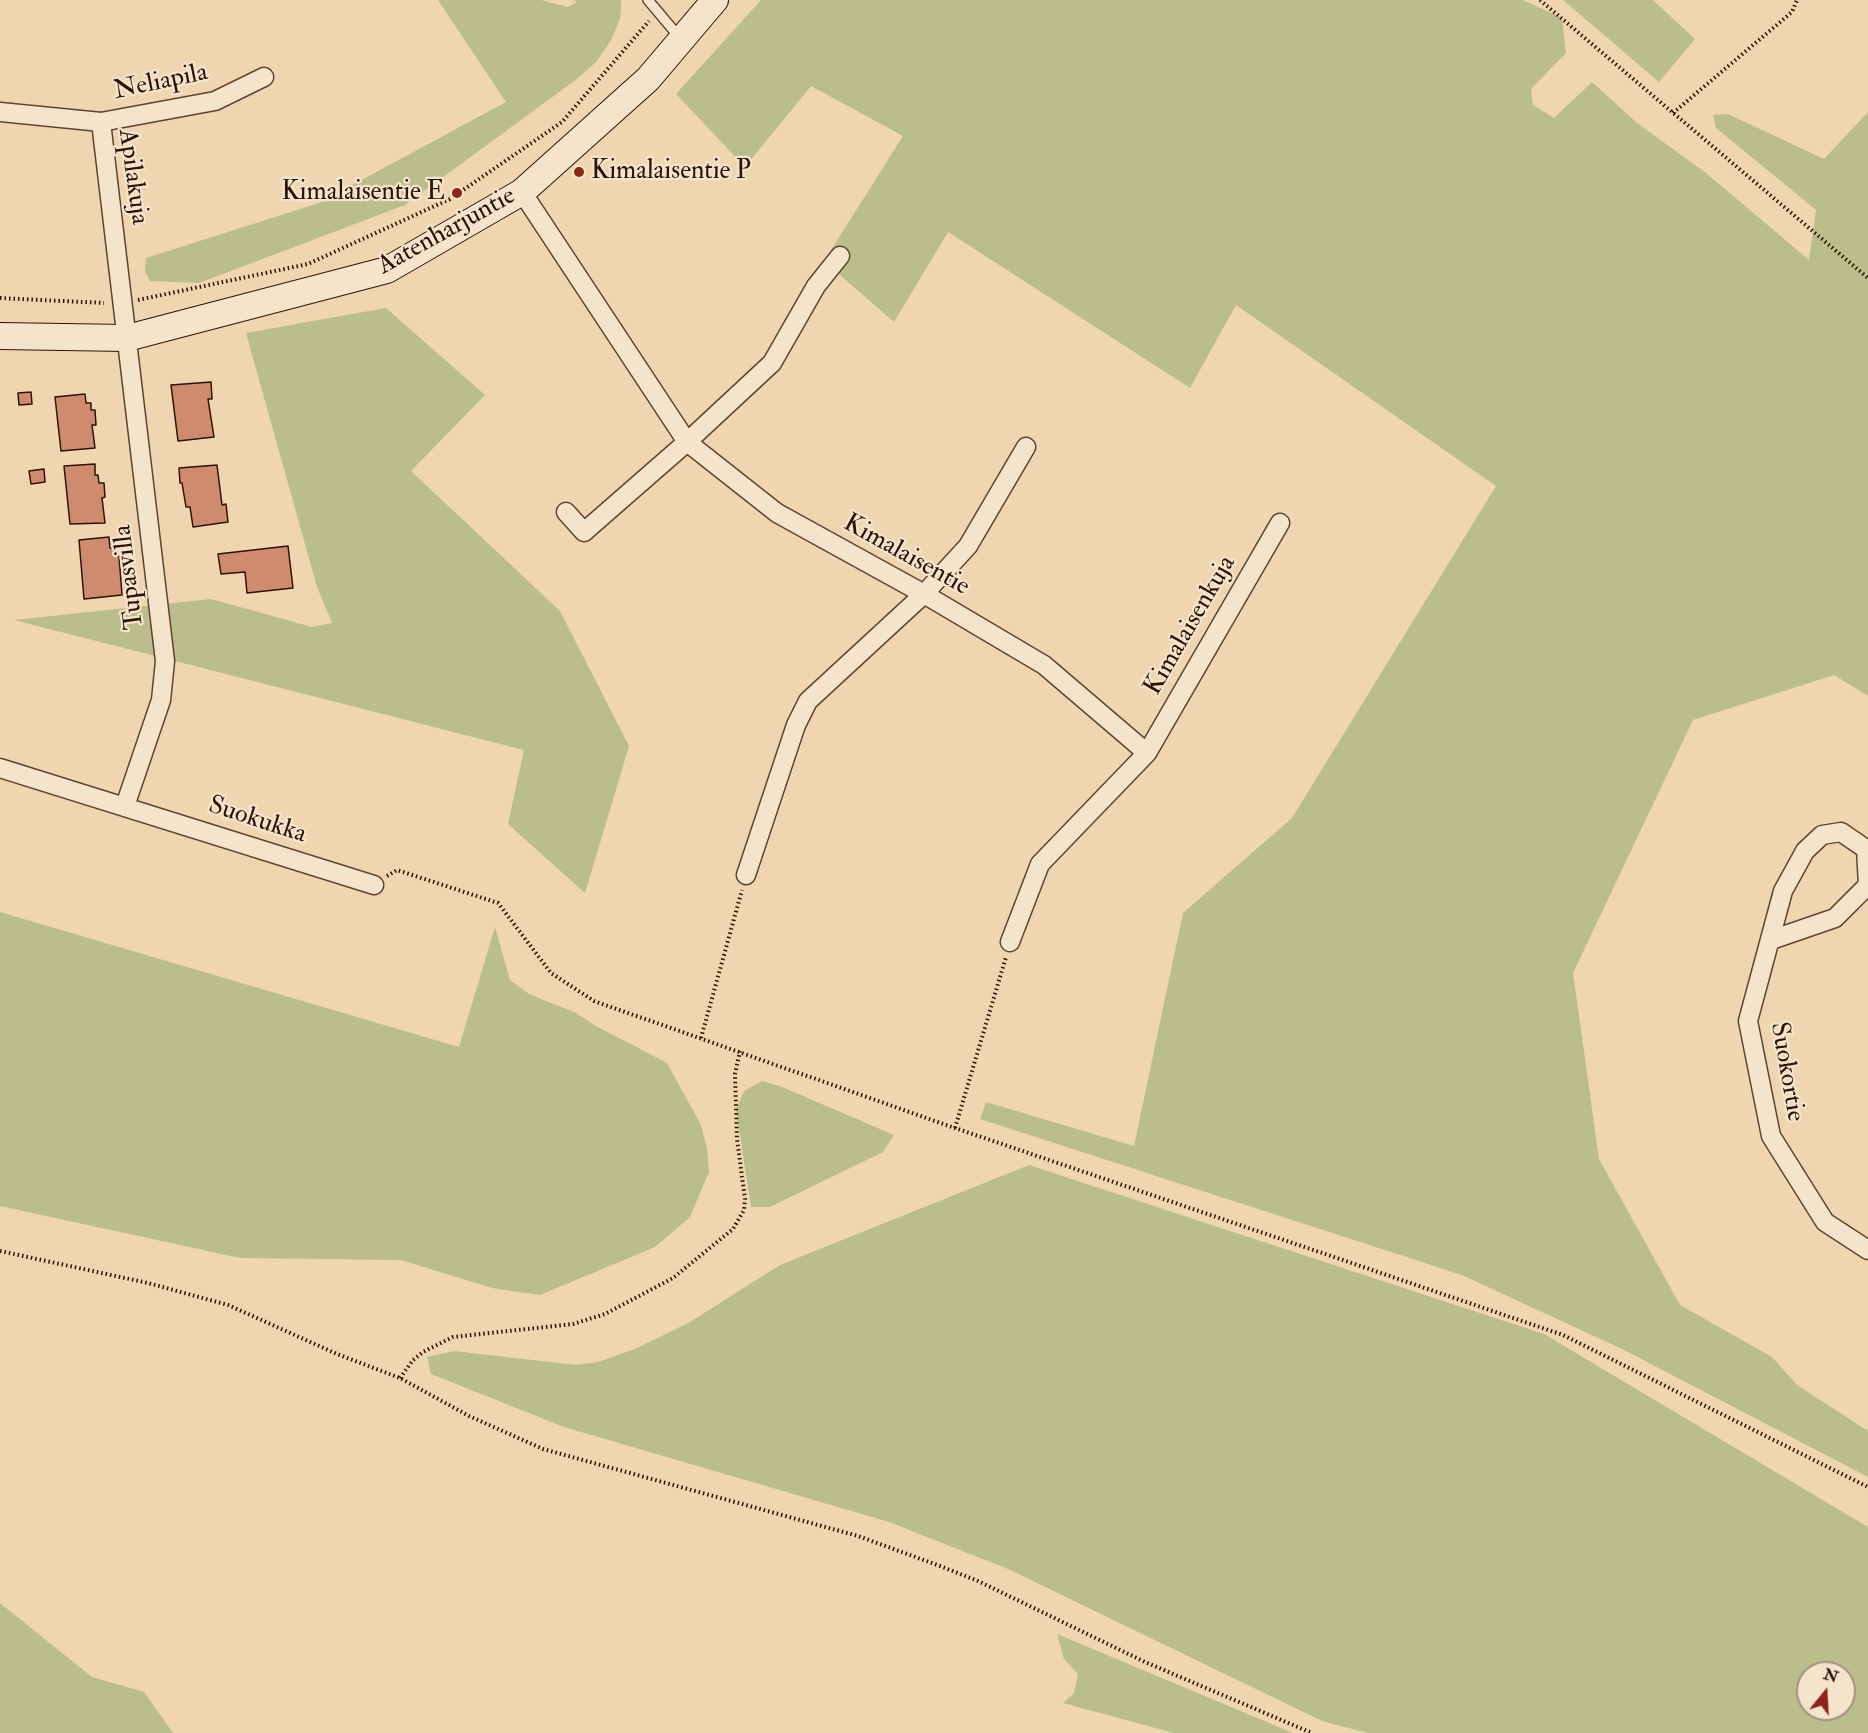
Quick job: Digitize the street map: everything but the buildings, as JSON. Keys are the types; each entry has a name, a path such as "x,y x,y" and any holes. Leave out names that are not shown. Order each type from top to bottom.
{"street":[{"name":"Aatenharjuntie","path":"0,336 127,338 387,270 522,192 648,79 715,0"},
{"name":"Neliapila","path":"101,122 214,101 264,76"},
{"name":"Apilakuja","path":"0,112 101,122 127,338"},
{"name":"Kimalaisentie","path":"522,192 687,442 777,513 924,594 1044,665 1147,753"},
{"path":"566,512 584,532 687,442 771,363 816,286 840,256"},
{"name":"Tupasvilla","path":"125,806 161,700 165,661 127,338"},
{"path":"746,875 796,725 808,701 924,594 968,546 1026,447"},
{"name":"Kimalaisenkuja","path":"1147,753 1280,523"},
{"path":"1010,942 1040,864 1147,753"},
{"name":"Suokukka","path":"0,768 374,885"},
{"name":"Suokortie","path":"1771,940 1835,918 1868,885 1866,849 1841,832 1822,835 1805,851 1783,891 1748,1021 1771,1136 1825,1222 1868,1250"}],"lane":[{"path":"648,0 682,39"}],"path":[{"path":"1540,0 1868,278"},
{"path":"1673,113 1792,12 1797,0"},
{"path":"0,298 123,303 308,264 450,199 562,122 658,11"},
{"path":"374,885 397,870 498,903 550,973 594,1000 956,1128 1563,1335 1868,1487"},
{"path":"701,1038 746,875"},
{"path":"956,1128 1010,942"},
{"path":"400,1378 413,1360 423,1352 453,1337 573,1324 605,1314 674,1278 733,1229 744,1210 745,1199 737,1139 735,1074 740,1052"},
{"path":"0,1251 148,1283 228,1305 336,1354 400,1378 469,1416 543,1449 858,1536 940,1566 978,1581 1145,1662 1311,1733"}],"green space":[{"path":"438,0 541,0 568,7 577,2 574,0 621,0 621,7 620,19 610,42 596,62 577,79 405,205 199,283 150,281 145,271 146,258 319,203 506,102"},
{"path":"761,0 1523,0 1562,18 1566,53 1531,89 1533,105 1554,118 1592,82 1637,123 1706,173 1809,260 1816,210 1716,128 1713,115 1728,114 1824,159 1868,112 1868,696 1834,675 1693,720 1573,973 1599,1159 1680,1305 1772,1357 1797,1385 1868,1431 1868,1477 1624,1350 1462,1275 980,1119 986,1102 1134,1146 1183,913 1292,818 1496,486 1236,305 1190,388 948,232 894,322 824,261 903,136 811,86 745,167 676,94"},
{"path":"1563,0 1653,0 1695,39 1659,82"},
{"path":"386,308 485,395 411,471 560,611 629,746 585,893 508,824 524,750 14,620 211,599 312,627 332,623 317,587 246,333"},
{"path":"0,912 459,1047 495,927 510,980 529,994 576,1013 667,1063 701,1125 707,1148 709,1172 690,1217 655,1247 540,1295 492,1288 401,1260 240,1258 0,1206"},
{"path":"762,1081 782,1087 894,1135 883,1152 770,1207 751,1207 736,1110 744,1091"},
{"path":"1029,1165 1544,1334 1868,1527 1868,1733 1368,1733 1322,1721 1008,1569 889,1522 564,1427 431,1374 427,1357 454,1351 576,1365 598,1362 635,1349 690,1322 780,1265"},
{"path":"0,1603 92,1677 144,1692 173,1733 0,1733"},
{"path":"1057,1634 1293,1733 1174,1733 1063,1703 1074,1693 1078,1674 1064,1659"}],"place":[{"name":"Kimalaisentie P","path":"579,172"},
{"name":"Kimalaisentie E","path":"457,193"}]}
